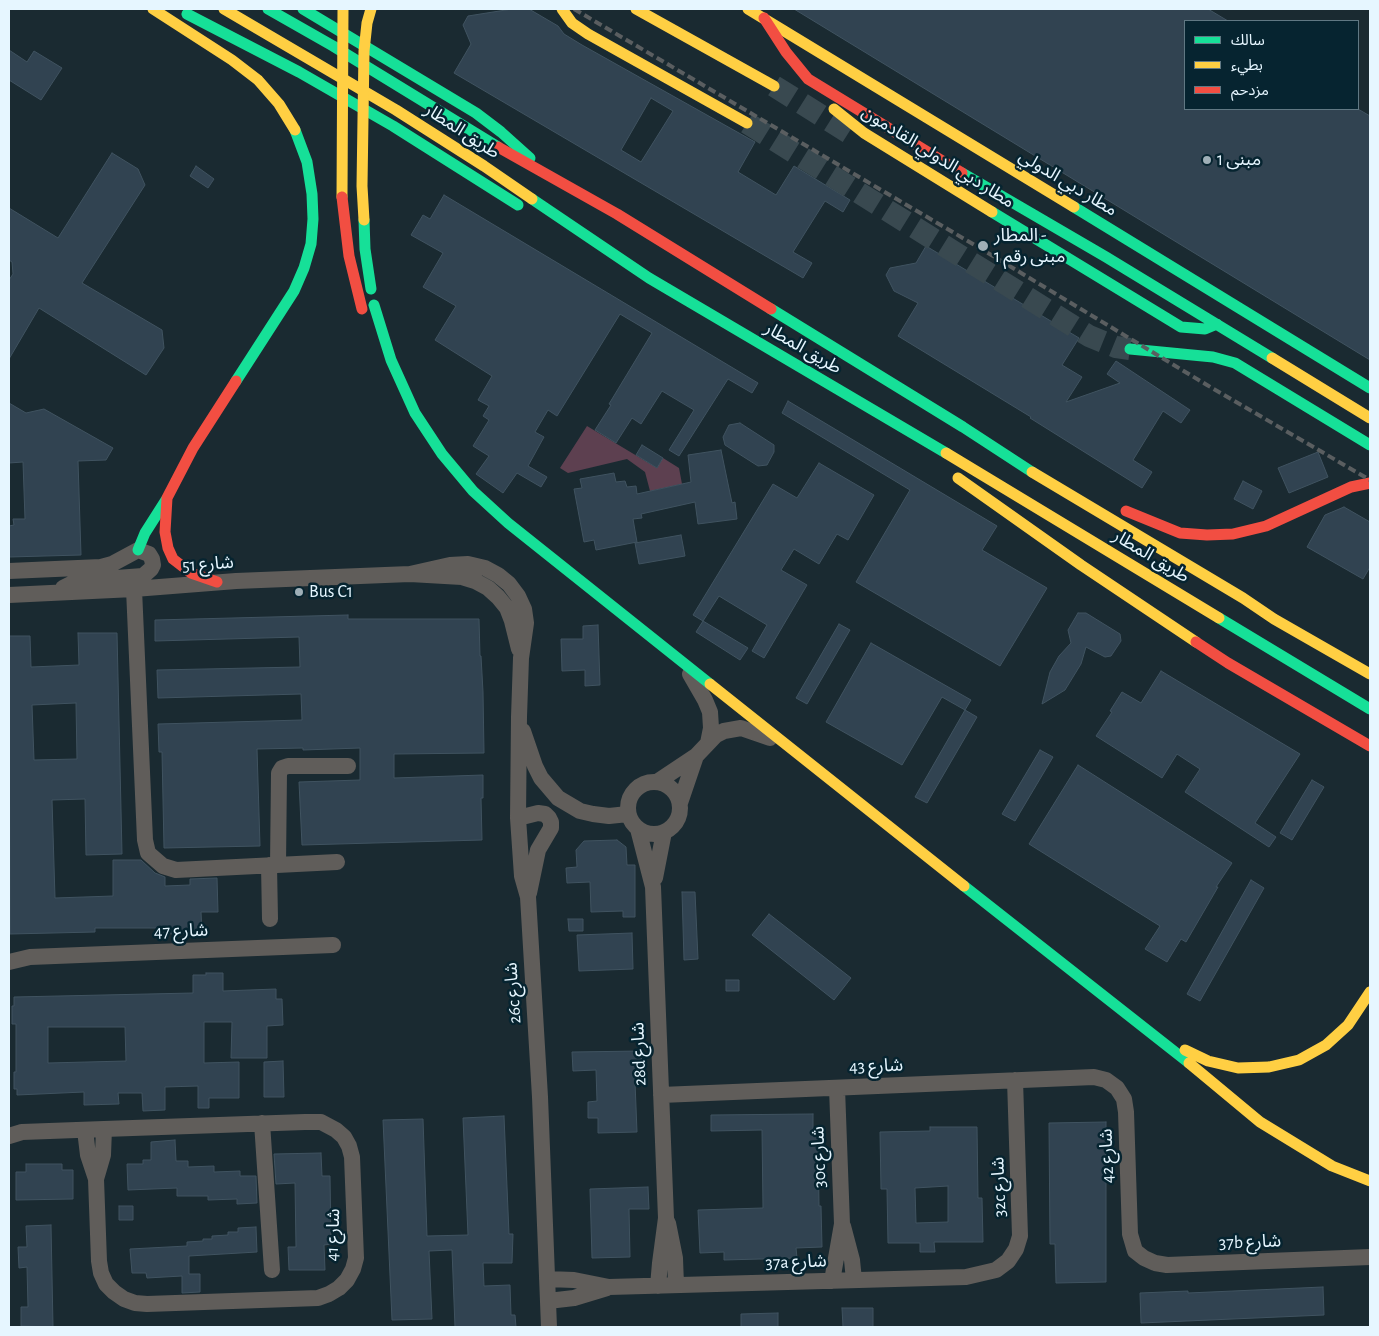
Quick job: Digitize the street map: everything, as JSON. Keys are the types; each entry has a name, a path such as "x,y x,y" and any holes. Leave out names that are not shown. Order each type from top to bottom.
{"main road":[{"path":"138,550 145,533 167,498 193,448 294,291 304,268 313,219 312,194 307,162 296,132 279,104 258,80 232,60 154,9"},
{"path":"178,9 298,72 393,126 514,202 601,247"},
{"name":"طريق المطار","path":"224,9 312,59 420,125 649,278 891,420 1370,709"},
{"name":"طريق المطار","path":"268,9 333,46 472,132 626,219 955,422 1020,465 1243,598 1274,619 1370,674"},
{"path":"303,9 476,113 524,152 546,174"},
{"path":"343,9 342,202 349,256 364,313"},
{"path":"371,9 367,23 364,51 362,195 364,249 374,305 391,360 415,413"},
{"path":"562,9 572,23 588,34 748,123"},
{"path":"636,9 774,86"},
{"name":"مطار دبي الدولي","path":"748,9 1370,388"},
{"name":"مطار دبي الدولي القادمون","path":"764,18 786,52 830,105 864,133 1182,327 1204,329 1217,324"},
{"name":"مطار دبي الدولي القادمون","path":"808,79 926,153 1102,255"},
{"path":"1102,255 1154,255"},
{"path":"1102,255 1370,418"},
{"path":"1143,314 1235,363 1370,445"},
{"path":"372,337 383,364 398,390 442,454 473,491 508,523 781,742 1154,1033 1260,1122 1332,1166 1370,1181"},
{"path":"1130,349 1213,357 1235,363"},
{"path":"891,420 934,458"},
{"path":"1020,465 1057,474"},
{"path":"949,470 1049,544 1228,663 1370,746"},
{"path":"1116,505 1155,524 1180,532 1206,535 1233,534 1266,526 1326,497 1370,483"},
{"path":"167,498 165,532 168,548 173,559 191,573 217,582"},
{"path":"1243,598 1341,644"},
{"path":"1154,1033 1208,1061 1238,1068 1269,1067 1299,1060 1326,1045 1348,1025 1370,992"}],"street":[{"path":"9,571 101,567 112,564 138,550 149,554 152,559 151,570 142,576 76,580 64,587 59,593"},
{"name":"شارع 51","path":"9,594 134,589 217,582 410,574 462,577 488,588 507,608 521,658"},
{"path":"134,589 144,840 148,853 163,866 176,870 337,862"},
{"name":"26c شارع","path":"521,658 518,818 522,876 528,898 540,1107 549,1327"},
{"path":"684,664 710,712 711,728 708,743"},
{"path":"519,717 535,766 548,788 558,798 580,811 593,814 609,816 628,814"},
{"path":"657,782 696,756 708,743 724,731 740,728 781,742"},
{"path":"680,803 674,791 663,783 657,782 640,785 634,790 627,806 628,814 632,823 638,829 648,834 664,832 670,828 678,819 680,803 696,756"},
{"path":"270,919 279,773 282,768 288,766 348,766"},
{"path":"518,818 538,813 545,814 552,822 552,828 538,850 528,898"},
{"name":"28d شارع","path":"638,829 653,887"},
{"name":"28d شارع","path":"664,832 653,887 666,1218"},
{"name":"شارع 47","path":"9,962 30,957 333,945"},
{"name":"شارع 47","path":"9,952 30,957"},
{"name":"شارع 43","path":"661,1095 1094,1077"},
{"name":"شارع 42","path":"1094,1077 1106,1080 1117,1088 1124,1099 1130,1234 1135,1251"},
{"name":"32c شارع","path":"983,1274 996,1270 1008,1261 1016,1249 1020,1236 1014,1080"},
{"name":"30c شارع","path":"832,1281 842,1224 837,1088"},
{"name":"شارع 41","path":"13,1132 321,1122 344,1137 349,1146 354,1168 356,1258 353,1269 347,1280 339,1288 318,1298 156,1304 135,1303 124,1299 106,1284 101,1273 96,1179 88,1155 85,1130"},
{"path":"262,1123 272,1270"},
{"name":"شارع 41","path":"96,1179 103,1155 104,1129"},
{"path":"666,1218 673,1244 676,1285"},
{"path":"658,1286 666,1218"},
{"name":"30c شارع","path":"842,1224 852,1260 854,1280"},
{"name":"37b شارع","path":"1135,1251 1155,1263 1167,1265 1370,1257"},
{"name":"37a شارع","path":"609,1287 966,1277 983,1274"},
{"path":"547,1279 574,1280 609,1287"},
{"path":"548,1301 574,1298 609,1287"}],"shaded area":[{"path":"587,426 657,468 663,458 679,468 682,484 650,491 645,472 627,459 568,473 560,468"}],"building":[{"path":"512,9 529,9 558,26 564,34 582,45 755,142 738,172 776,195 794,166 850,200 843,212 825,201 793,252 812,263 803,278 454,73 471,44 463,25 468,16","holes":["651,98 673,111 641,162 621,150"]},
{"name":"مبنى 1","path":"794,9 1208,9 1226,20 1184,20 1184,110 1359,110 1370,116 1370,360"},
{"path":"9,50 27,62 34,51 62,68 41,100 9,80"},
{"path":"112,153 138,169 145,185 82,283 162,330 164,348 146,375 39,308 9,359 9,280 13,274 12,262 9,260 9,208 58,238"},
{"path":"196,166 214,179 208,188 190,176"},
{"path":"444,195 758,383 752,393 728,379 679,456 669,450 694,410 662,391 641,424 632,418 616,443 595,430 652,333 620,314 557,416 548,410 535,432 544,437 528,466 547,477 541,487 517,473 503,493 476,474 489,456 473,446 489,420 483,416 489,406 478,400 492,376 435,340 456,306 423,287 443,253 411,235 423,215 430,219"},
{"path":"926,246 1079,338 1062,365 1082,377 1066,402 1120,383 1107,374 1116,361 1190,410 1181,423 1163,411 1133,460 1152,472 1142,488 1031,417 898,336 918,303 894,291 886,275 890,268 916,263"},
{"path":"788,401 997,526 982,550 1047,588 1000,666 856,582 910,490 782,413"},
{"path":"9,403 26,413 44,409 113,448 106,460 78,461 81,555 9,557 9,526 14,525 13,519 25,519 23,462 9,463"},
{"path":"740,423 774,445 774,452 767,465 758,466 725,445 723,437 729,425"},
{"path":"642,445 663,458 657,468 636,455"},
{"path":"721,450 732,503 735,502 737,519 698,524 695,502 641,514 642,518 633,519 637,542 596,550 594,540 584,542 574,489 582,488 580,479 614,473 616,482 625,481 627,487 636,486 637,494 691,482 688,455"},
{"path":"1318,452 1328,477 1289,493 1278,468"},
{"path":"819,463 874,495 848,540 837,534 819,564 794,549 781,570 807,585 764,658 752,651 767,625 719,596 703,621 693,615 773,484 797,498"},
{"path":"1243,481 1262,491 1253,509 1234,499"},
{"path":"1344,507 1370,522 1370,567 1363,579 1307,547 1325,515"},
{"path":"681,535 685,556 639,564 635,543"},
{"path":"1078,613 1086,613 1120,634 1121,641 1111,656 1105,657 1086,647 1081,664 1065,690 1042,704 1050,672 1059,656 1071,643 1068,630"},
{"path":"348,615 348,619 479,619 484,753 394,754 394,778 483,775 483,798 481,798 482,840 302,845 299,782 360,780 360,748 257,749 260,846 164,848 162,752 159,752 158,724 302,720 301,694 158,698 157,670 300,667 299,637 155,641 155,620"},
{"path":"703,621 748,648 740,660 696,632"},
{"path":"839,624 850,630 807,704 796,698"},
{"path":"598,625 600,685 585,686 585,670 562,671 561,639 583,639 583,626"},
{"path":"78,633 117,633 122,854 86,855 85,799 52,800 55,898 113,896 113,860 141,860 155,873 165,877 165,886 190,885 190,879 217,878 218,912 201,912 202,933 164,934 164,928 95,928 95,932 10,934 9,636 30,636 31,667 79,665","holes":["76,703 77,759 34,760 32,705"]},
{"path":"871,643 971,700 965,710 942,697 902,765 826,722"},
{"path":"1161,671 1300,754 1255,823 1276,837 1269,847 1185,792 1200,769 1177,754 1162,778 1096,736 1112,712 1110,711 1122,692 1141,703"},
{"path":"965,710 977,717 927,803 915,797"},
{"path":"1040,750 1053,757 1015,821 1002,814"},
{"path":"1078,765 1232,863 1216,887 1218,887 1186,942 1181,939 1167,962 1145,949 1160,926 1029,844"},
{"path":"1312,780 1324,787 1292,840 1280,833"},
{"path":"617,840 626,847 627,865 635,865 635,917 623,917 623,911 591,912 590,882 567,883 566,868 577,867 576,850 584,841"},
{"path":"1251,880 1264,888 1200,1001 1187,994"},
{"path":"682,892 695,892 698,959 684,960"},
{"path":"769,914 851,978 834,1000 752,935"},
{"path":"568,919 583,919 583,931 569,931"},
{"path":"632,933 633,969 579,971 577,935"},
{"path":"206,973 223,973 223,991 276,989 276,999 282,999 283,1025 267,1026 267,1058 231,1058 232,1022 204,1022 204,1063 239,1062 239,1098 209,1098 209,1108 198,1108 198,1086 165,1087 165,1110 143,1111 142,1093 118,1093 119,1104 84,1105 84,1092 17,1095 17,1089 14,1089 16,1024 12,1024 14,997 193,993 193,975 206,975","holes":["48,1027 125,1027 126,1061 48,1063"]},
{"path":"726,980 739,980 739,991 726,991"},
{"path":"641,1051 642,1065 638,1065 637,1082 635,1082 637,1132 598,1133 598,1118 588,1118 588,1102 597,1101 596,1070 573,1071 572,1052"},
{"path":"283,1061 284,1097 264,1097 264,1062"},
{"path":"813,1114 813,1136 818,1136 819,1206 821,1206 822,1247 796,1248 797,1258 724,1260 724,1252 700,1253 698,1210 763,1208 762,1130 711,1131 711,1115"},
{"path":"504,1116 509,1234 513,1234 512,1263 483,1263 484,1286 510,1285 511,1315 515,1315 516,1327 455,1327 452,1250 429,1251 432,1319 392,1320 383,1120 423,1119 427,1236 468,1235 463,1118"},
{"path":"1106,1122 1106,1282 1056,1283 1055,1244 1050,1244 1049,1123"},
{"path":"930,1127 977,1127 978,1198 982,1198 983,1242 934,1242 935,1252 920,1252 920,1243 888,1243 887,1189 881,1189 880,1132 930,1131","holes":["948,1186 948,1222 916,1223 915,1188"]},
{"path":"175,1140 176,1161 188,1161 188,1167 214,1166 214,1172 240,1171 240,1176 256,1176 257,1203 237,1204 237,1199 208,1200 208,1196 177,1196 177,1188 128,1190 127,1164 143,1164 143,1160 151,1160 151,1142"},
{"path":"321,1153 322,1176 330,1176 331,1244 324,1245 325,1270 289,1270 288,1247 296,1247 295,1183 276,1184 274,1154"},
{"path":"26,1164 62,1164 62,1170 73,1170 73,1199 16,1200 16,1172 26,1172"},
{"path":"648,1187 649,1209 629,1209 630,1257 592,1258 590,1189"},
{"path":"119,1206 133,1206 133,1220 119,1220"},
{"path":"51,1225 53,1327 21,1326 21,1307 28,1307 27,1267 19,1268 18,1247 27,1247 26,1226"},
{"path":"256,1227 257,1252 189,1256 189,1274 200,1274 200,1292 182,1293 182,1276 147,1278 146,1273 132,1273 130,1249 187,1246 187,1242 212,1239 212,1236 228,1235 228,1232 238,1232 238,1228"},
{"path":"1323,1287 1324,1315 1141,1323 1140,1293 1188,1291 1188,1293"},
{"path":"842,1308 873,1308 873,1327 843,1327"},
{"path":"778,1313 778,1327 741,1327 741,1314"}],"tunnel":[{"path":"774,86 857,138"},
{"path":"747,123 1089,336 1116,347 1130,349"}],"railway":[{"path":"574,9 1370,480"}],"traffic: fast":[{"path":"268,9 333,46 498,147"},
{"path":"303,9 476,113 530,158"},
{"path":"187,14 299,72 393,126 518,205"},
{"path":"236,381 294,291 304,268 311,244 312,194 307,162 295,130"},
{"path":"962,173 1106,257 1272,358"},
{"path":"532,199 649,278 946,453"},
{"path":"1074,207 1370,388"},
{"path":"992,212 1181,327 1205,329 1217,324"},
{"path":"364,220 365,249 371,289"},
{"path":"374,305 391,360 415,413 442,454 473,491 508,523 710,684"},
{"path":"771,309 963,427 1032,472"},
{"path":"1130,349 1213,357 1235,363 1370,445"},
{"path":"138,550 145,533 166,500"},
{"path":"1219,618 1370,709"},
{"path":"964,886 1189,1063"}],"traffic: slow":[{"path":"153,9 232,60 258,80 279,104 295,130"},
{"path":"224,9 396,110 532,199"},
{"path":"342,197 343,9"},
{"path":"364,220 362,186 364,51 367,23 371,9"},
{"path":"562,9 572,23 588,34 747,123"},
{"path":"636,9 774,86"},
{"path":"748,9 1074,207"},
{"path":"834,109 864,133 992,212"},
{"path":"1272,358 1370,418"},
{"path":"946,453 1219,618"},
{"path":"1032,472 1243,598 1274,619 1370,674"},
{"path":"958,478 1081,565 1196,642"},
{"path":"710,684 964,886"},
{"path":"1185,1050 1208,1061 1238,1068 1269,1067 1299,1060 1326,1045 1348,1025 1370,992"},
{"path":"1189,1063 1260,1122 1332,1166 1370,1181"}],"traffic: jam":[{"path":"764,18 786,52 808,79 962,173"},
{"path":"498,147 617,214 771,309"},
{"path":"342,197 349,256 362,309"},
{"path":"217,582 191,573 173,559 168,548 165,532 167,498 193,448 236,381"},
{"path":"1126,511 1180,533 1233,534 1266,526 1351,487 1370,483"},
{"path":"1196,642 1228,663 1370,746"}],"place":[{"name":"مبنى 1","path":"1207,160"},
{"name":"المطار - مبنى رقم 1","path":"983,246"},
{"name":"Bus C1","path":"299,592"}]}
